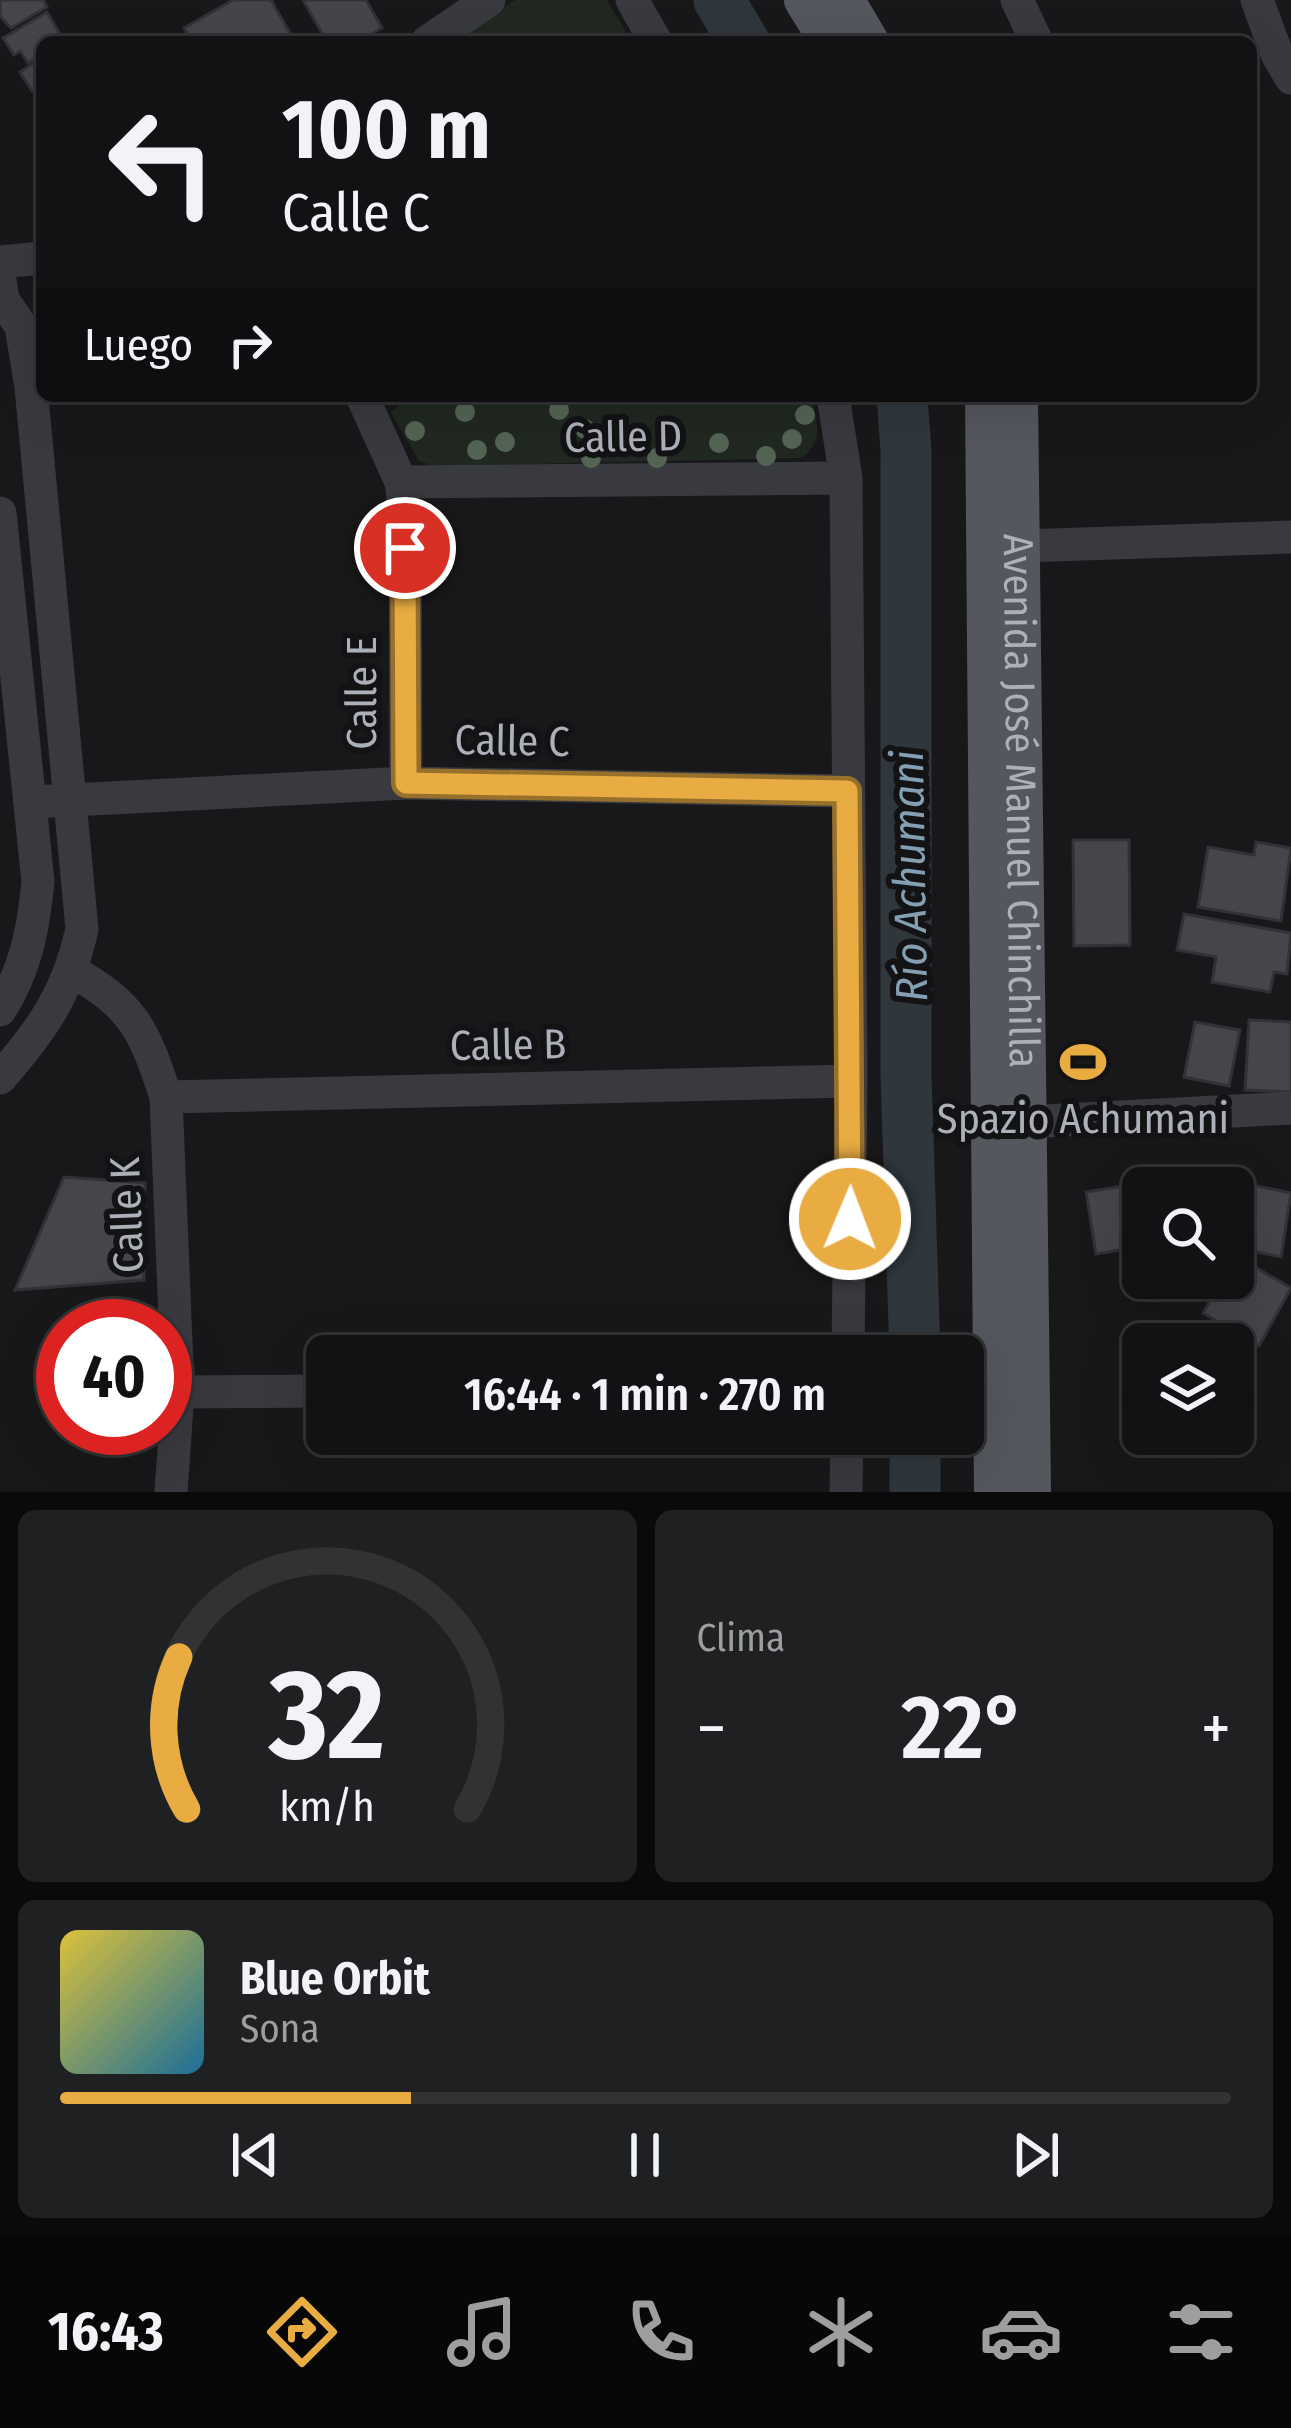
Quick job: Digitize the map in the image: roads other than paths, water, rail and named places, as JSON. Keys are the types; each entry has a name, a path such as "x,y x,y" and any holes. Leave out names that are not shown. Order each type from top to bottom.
{"main road":[{"path":"806,0 827,36"},
{"path":"843,0 864,36"},
{"name":"Avenida José Manuel Chinchilla","path":"987,402 1005,546"},
{"name":"Avenida José Manuel Chinchilla","path":"1017,402 1005,546 1010,1122 1030,1492"},
{"name":"Avenida José Manuel Chinchilla","path":"995,1492 1010,1122"}],"street":[{"path":"436,36 489,0"},
{"path":"632,0 653,36"},
{"path":"1017,0 1034,36"},
{"path":"1257,0 1277,55 1291,78"},
{"path":"0,262 36,259"},
{"path":"0,1078 41,1031 73,971 82,929 26,346 21,326 1,296"},
{"name":"Calle E","path":"365,402 401,482 405,512 406,783"},
{"path":"834,402 846,478 848,1335"},
{"name":"Calle D","path":"401,482 846,478"},
{"path":"0,513 8,661 32,802 38,882 32,940 17,983 0,1010"},
{"path":"1005,546 1291,537"},
{"path":"8,661 57,658"},
{"name":"Calle C","path":"32,802 406,783 847,791"},
{"name":"Calle K","path":"73,971 124,1005 152,1055 166,1097 174,1299"},
{"name":"Calle B","path":"166,1097 851,1081"},
{"path":"1010,1122 1291,1108"},
{"path":"192,1392 306,1391"},
{"name":"Calle K","path":"171,1492 174,1455"},
{"path":"846,1492 847,1455"}],"waterway":[{"name":"Río Achumani","path":"719,0 740,36"},
{"name":"Río Achumani","path":"902,402 906,1074 914,1335"},
{"name":"Río Achumani","path":"915,1455 915,1492"}],"place":[{"name":"Spazio Achumani","path":"1083,1062"}]}
